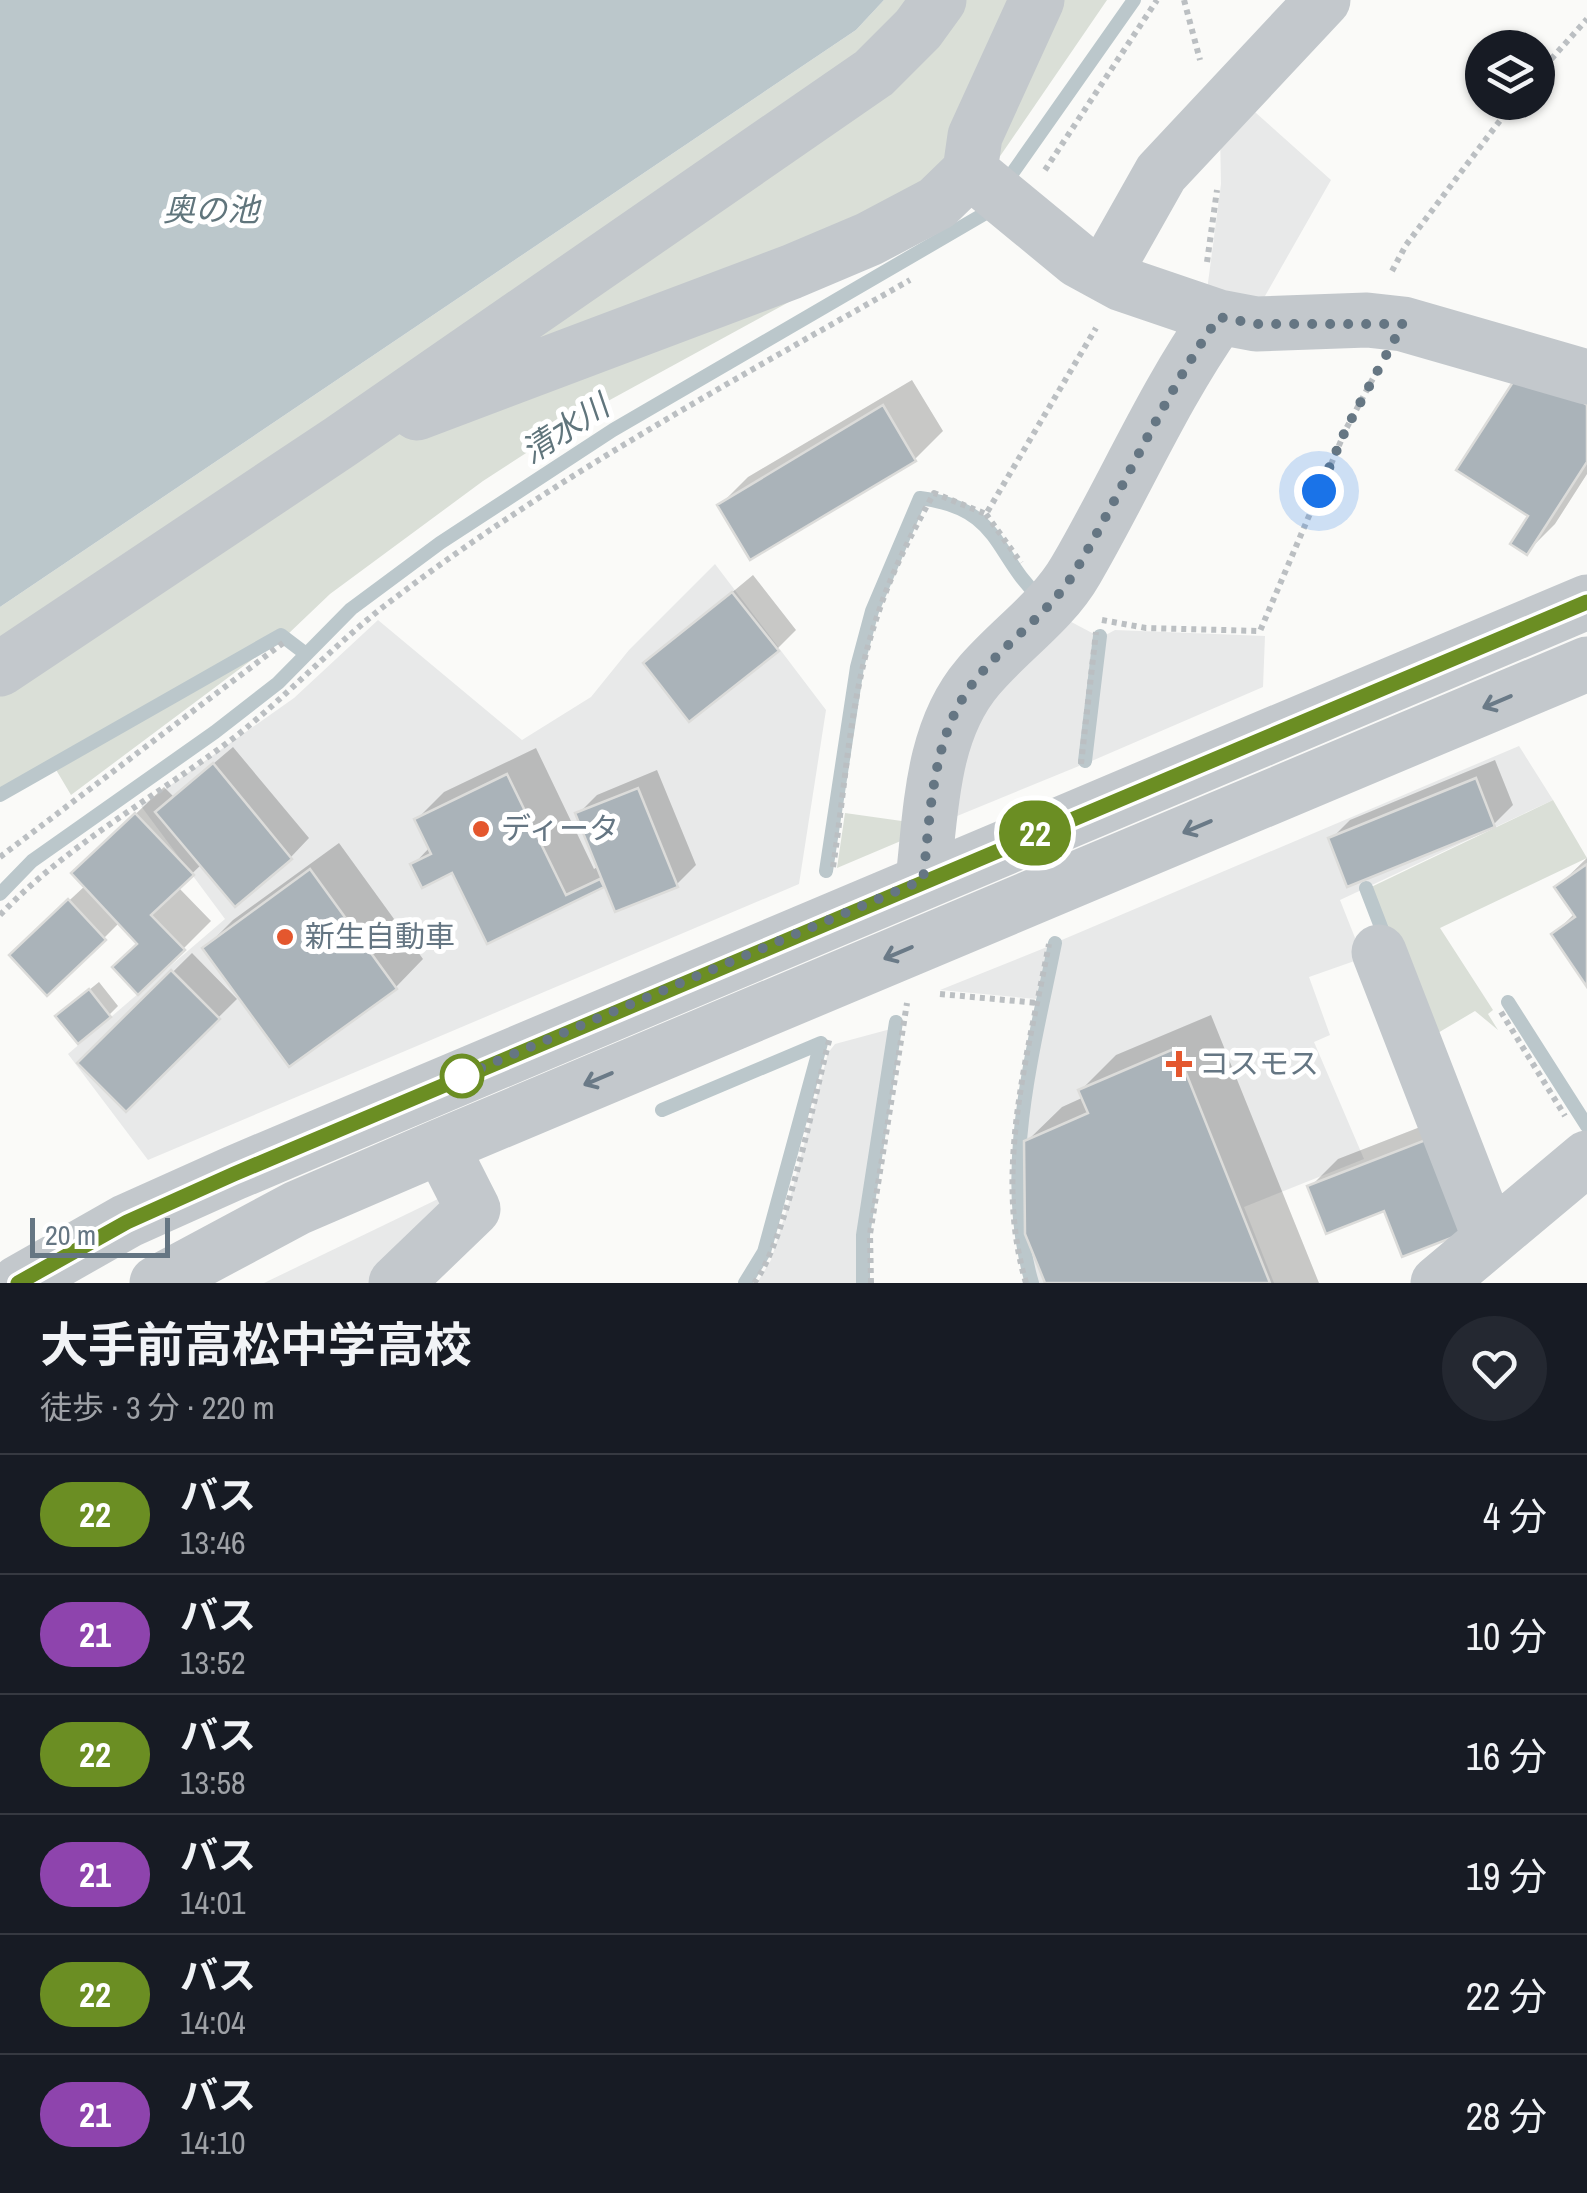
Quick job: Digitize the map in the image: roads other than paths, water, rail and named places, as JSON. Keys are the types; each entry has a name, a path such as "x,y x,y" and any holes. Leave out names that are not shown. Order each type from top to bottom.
{"street":[{"path":"0,669 340,442 874,73 918,29 938,0"},
{"path":"1036,0 975,136 997,193 1113,279 1219,317 1256,324 1385,322 1587,377"},
{"path":"1113,279 1162,173 1323,0"},
{"path":"340,442 869,239 937,203 997,193"},
{"path":"923,880 935,779 960,702 976,678 1064,588 1189,359 1219,317"},
{"path":"18,1283 127,1222 201,1188 1587,602"},
{"path":"157,1283 297,1208 1587,664"},
{"path":"1380,952 1490,1238"},
{"path":"1438,1283 1490,1238 1578,1139"},
{"path":"396,1283 473,1209 441,1146"}],"water":[{"name":"奥の池","path":"0,0 884,0 856,30 0,607"}],"waterway":[{"name":"清水川","path":"1004,185 1134,0"},
{"name":"清水川","path":"0,894 32,861 278,683 351,609 440,543 613,430 984,214 992,203"},
{"path":"826,871 857,667 872,611 920,498 967,512 982,523 1042,600"},
{"path":"0,795 281,635 306,654"},
{"path":"1085,761 1100,636"},
{"path":"1366,888 1386,940"},
{"path":"1032,1283 1023,1241 1019,1156 1029,1070 1055,943"},
{"path":"1508,1002 1587,1126"},
{"path":"863,1283 863,1235 896,1022"},
{"path":"662,1110 821,1043"},
{"path":"745,1283 764,1252 821,1043"}],"place":[{"name":"ディータ","path":"481,829"},
{"name":"新生自動車","path":"285,937"},
{"name":"コスモス","path":"1179,1064"}]}
